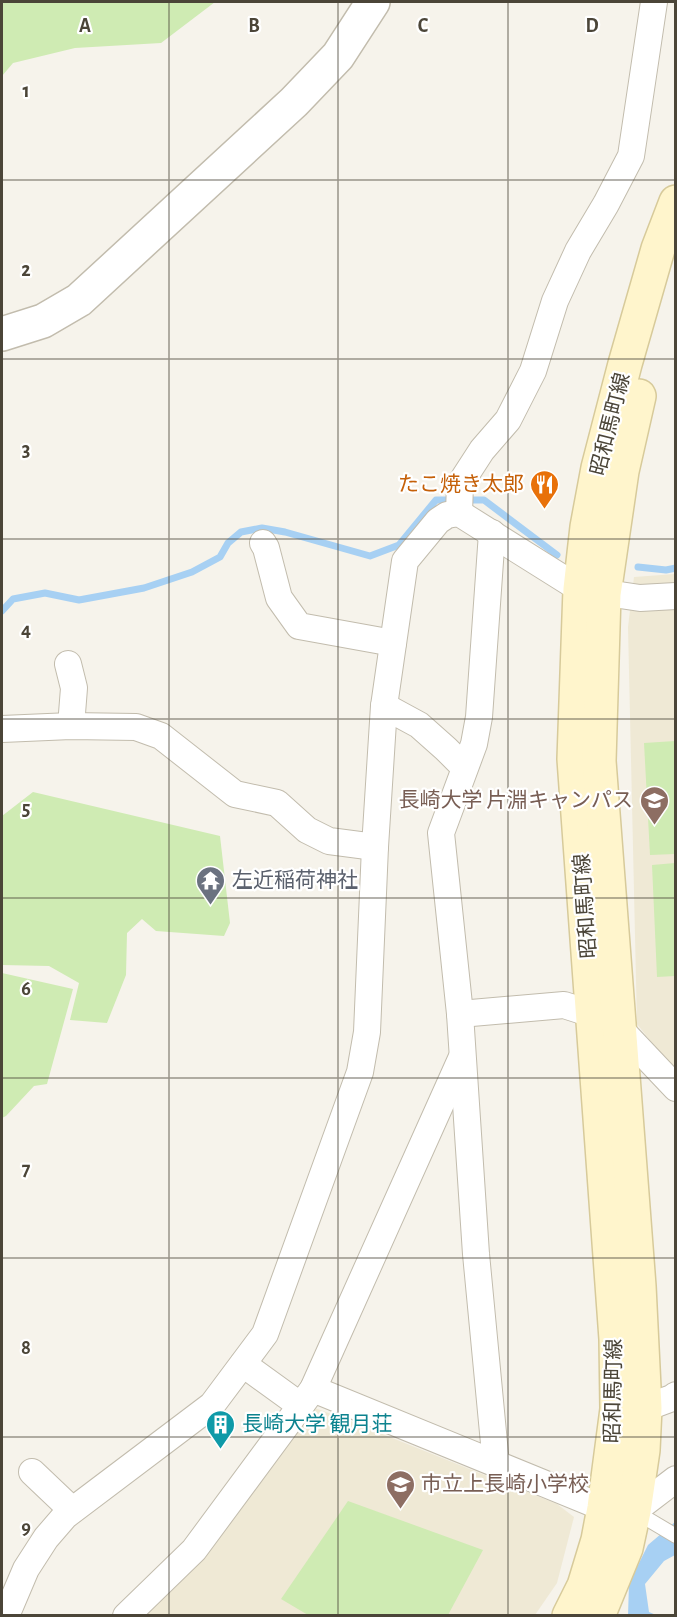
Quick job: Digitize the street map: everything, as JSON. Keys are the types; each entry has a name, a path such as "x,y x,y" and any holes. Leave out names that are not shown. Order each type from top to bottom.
{"main road":[{"name":"昭和馬町線","path":"598,1616 626,1548 631,1514 631,1408 643,1337 600,761 587,528 598,468 651,272 675,202"},
{"name":"昭和馬町線","path":"631,1408 616,1339 574,759 592,591 645,369 675,270"},
{"name":"昭和馬町線","path":"569,1616 584,1586 598,1540 631,1514"}],"street":[{"path":"2,334 43,321 79,300 302,94 338,56 373,2"},
{"path":"459,507 460,484 482,450 508,420 533,371 555,302 578,251 631,156 654,2"},
{"path":"459,507 492,533 592,591 640,598 675,596"},
{"path":"6,1616 26,1569 46,1538 65,1516 212,1404 265,1334 360,1072 367,1021 384,706 405,561 438,521 459,507"},
{"path":"492,533 479,717 474,744 441,833 460,1014 476,1254 496,1464"},
{"path":"263,543 279,598 299,626 393,643"},
{"path":"68,664 74,688 71,726"},
{"path":"384,706 419,724 464,767"},
{"path":"2,729 71,726 136,727 161,736 235,794 277,803 307,830 330,841 375,847"},
{"path":"460,1014 564,1005 592,1014 621,1030 675,1088"},
{"path":"126,1616 194,1550 307,1397 462,1056"},
{"path":"243,1364 307,1397 631,1514 675,1479"},
{"path":"631,1408 672,1398 675,1395"},
{"path":"32,1473 72,1510"}],"lane":[{"path":"631,1514 675,1536"}],"shaded area":[{"name":"長崎大学 片淵キャンパス","path":"675,574 675,1072 637,1024 628,627 634,577"},
{"name":"市立上長崎小学校","path":"312,1407 557,1504 574,1517 557,1583 535,1615 137,1616"}],"green space":[{"path":"2,2 215,2 161,43 75,48 13,63 2,76"},
{"path":"675,741 675,854 650,855 644,743"},
{"path":"33,792 220,836 230,923 224,936 156,931 142,919 127,933 126,975 107,1023 70,1020 79,983 49,966 2,965 2,816"},
{"path":"675,863 675,976 657,977 652,865"},
{"path":"2,973 73,989 47,1084 34,1086 2,1118"},
{"path":"348,1501 483,1550 448,1615 308,1615 281,1599"}],"water":[{"path":"675,1522 675,1555 664,1561 645,1584 649,1612 656,1615 628,1616 629,1583 648,1545"}],"waterway":[{"path":"2,611 13,599 45,593 79,600 144,588 192,572 220,557 228,543 241,532 262,528 285,532 370,556 399,545 436,500 484,500 557,555"},
{"path":"638,567 666,570 676,568"}],"place":[{"name":"たこ焼き太郎","path":"545,510"},
{"name":"長崎大学 片淵キャンパス","path":"654,826"},
{"name":"左近稲荷神社","path":"211,906"},
{"name":"長崎大学 観月荘","path":"221,1450"},
{"name":"市立上長崎小学校","path":"400,1510"}]}
